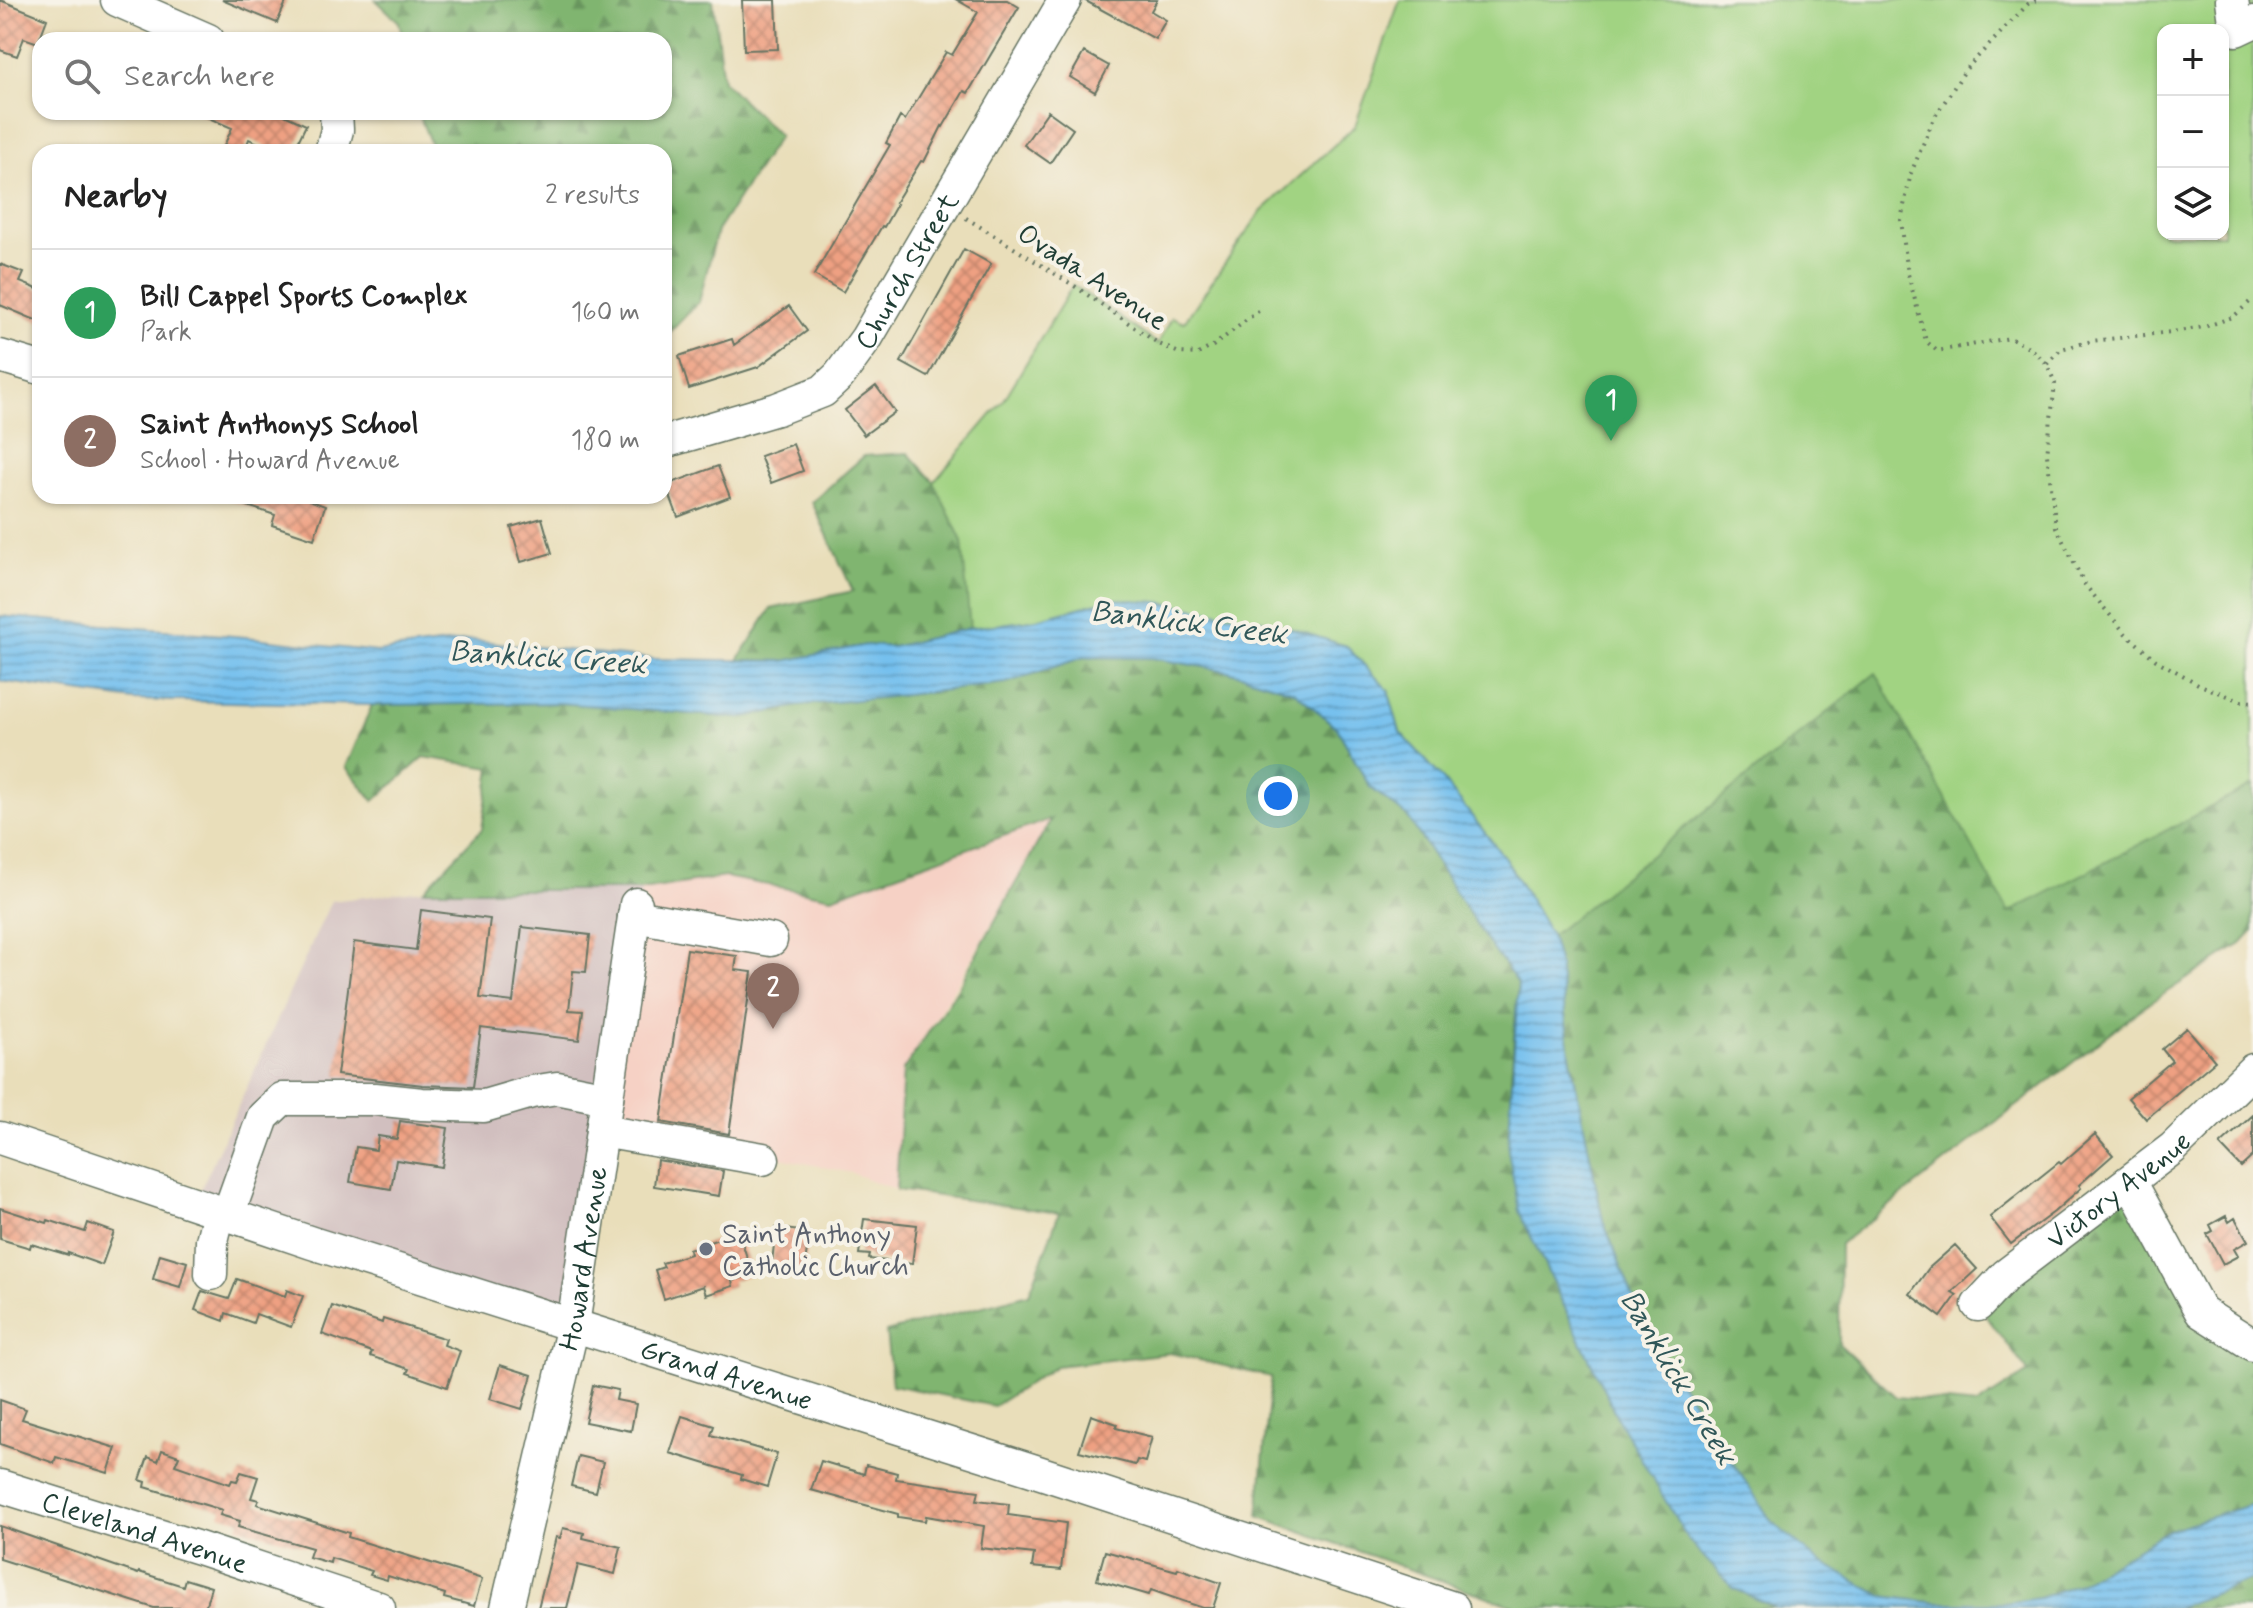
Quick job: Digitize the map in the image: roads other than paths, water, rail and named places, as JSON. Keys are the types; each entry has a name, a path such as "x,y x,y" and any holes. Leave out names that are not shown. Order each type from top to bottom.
{"street":[{"path":"117,0 190,32"},
{"name":"Church Street","path":"672,440 777,409 823,391 839,376 866,339 1065,0"},
{"path":"2232,0 2236,30 2253,22"},
{"path":"333,144 336,120"},
{"path":"0,356 32,366"},
{"name":"Howard Avenue","path":"507,1608 573,1325 635,910 771,940"},
{"name":"Victory Avenue","path":"1978,1305 2006,1275 2173,1148 2253,1070"},
{"path":"211,1274 212,1241 263,1117 282,1099 375,1099 484,1106 557,1088 607,1098"},
{"path":"602,1131 763,1159"},
{"name":"Grand Avenue","path":"0,1138 224,1214 1047,1475 1453,1608"},
{"path":"2130,1181 2201,1312 2253,1345"},
{"name":"Cleveland Avenue","path":"0,1486 379,1608"}],"water":[{"name":"Banklick Creek","path":"1112,599 1158,602 1270,622 1346,646 1388,690 1400,732 1439,775 1505,858 1551,936 1559,965 1570,1055 1603,1221 1647,1332 1772,1522 1818,1561 1882,1596 1937,1603 2004,1603 2040,1598 2079,1583 2169,1530 2253,1504 2253,1579 2176,1608 1776,1608 1733,1588 1689,1541 1618,1419 1519,1211 1508,1150 1518,983 1487,941 1408,817 1370,787 1337,728 1294,691 1228,671 1152,658 1084,657 1006,683 803,705 739,718 560,703 372,705 134,700 0,681 0,616 377,652 470,640 653,659 784,661 866,645 893,647 970,628 1033,620"}],"place":[{"name":"Bill Cappel Sports Complex","path":"1611,441"},
{"name":"Saint Anthonys School","path":"773,1029"},
{"name":"Saint Anthony Catholic Church","path":"706,1249"}]}
